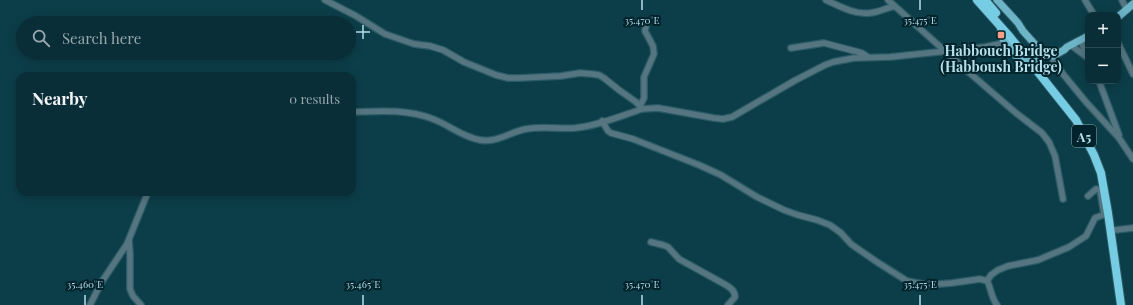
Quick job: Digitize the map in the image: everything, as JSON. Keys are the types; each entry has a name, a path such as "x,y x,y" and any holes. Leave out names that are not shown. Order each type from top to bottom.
{"highway":[{"name":"A5","path":"977,0 1000,26 1007,39 1076,120 1094,155 1100,173 1121,305"},
{"name":"A5","path":"984,0 1085,126 1097,149 1105,175 1127,305"}],"main road":[{"path":"997,0 1041,51 1049,56"},
{"path":"1121,15 1133,4"},
{"path":"1007,39 1019,59 1021,61 1026,61 1049,56 1063,47 1069,46 1085,38"}],"street":[{"path":"326,0 385,34 414,44 444,50 464,62 496,75 508,78 519,78 561,76 580,73 599,75 641,108"},
{"path":"826,0 859,13 869,13 894,6"},
{"path":"888,0 946,51 965,70 1042,133 1049,142 1055,156 1063,199"},
{"path":"1085,0 1092,12"},
{"path":"1122,0 1127,10"},
{"path":"641,108 644,98 644,77 654,54 645,31 648,21"},
{"path":"356,112 408,112 432,118 466,136 487,140 497,139 511,133 530,128 576,128 641,108 658,108 726,119 736,115 794,81 826,65 845,60 869,57 890,57 985,47 999,44 1007,39"},
{"path":"1081,40 1085,51"},
{"path":"791,48 824,42 862,53 869,57"},
{"path":"1069,46 1085,56"},
{"path":"1121,48 1133,74"},
{"path":"1049,56 1086,102 1119,138 1133,159"},
{"path":"1100,84 1119,138"},
{"path":"602,121 611,133 633,139 699,165 721,175 757,197 784,210 830,225 860,251 907,281 927,285 952,284 980,279 987,281"},
{"path":"987,281 991,275 998,270 1012,265 1038,260 1069,247 1086,236 1095,218 1106,214 1100,190 1095,189 1088,196"},
{"path":"90,305 101,283 129,239 146,196"},
{"path":"1115,230 1133,228"},
{"path":"129,239 130,289 133,296 141,305"},
{"path":"651,242 668,247 679,259 733,290 735,297 728,305"},
{"path":"987,281 993,300 997,305"}],"place":[{"name":"Habbouch Bridge (Habboush Bridge)","path":"1001,35"}]}
